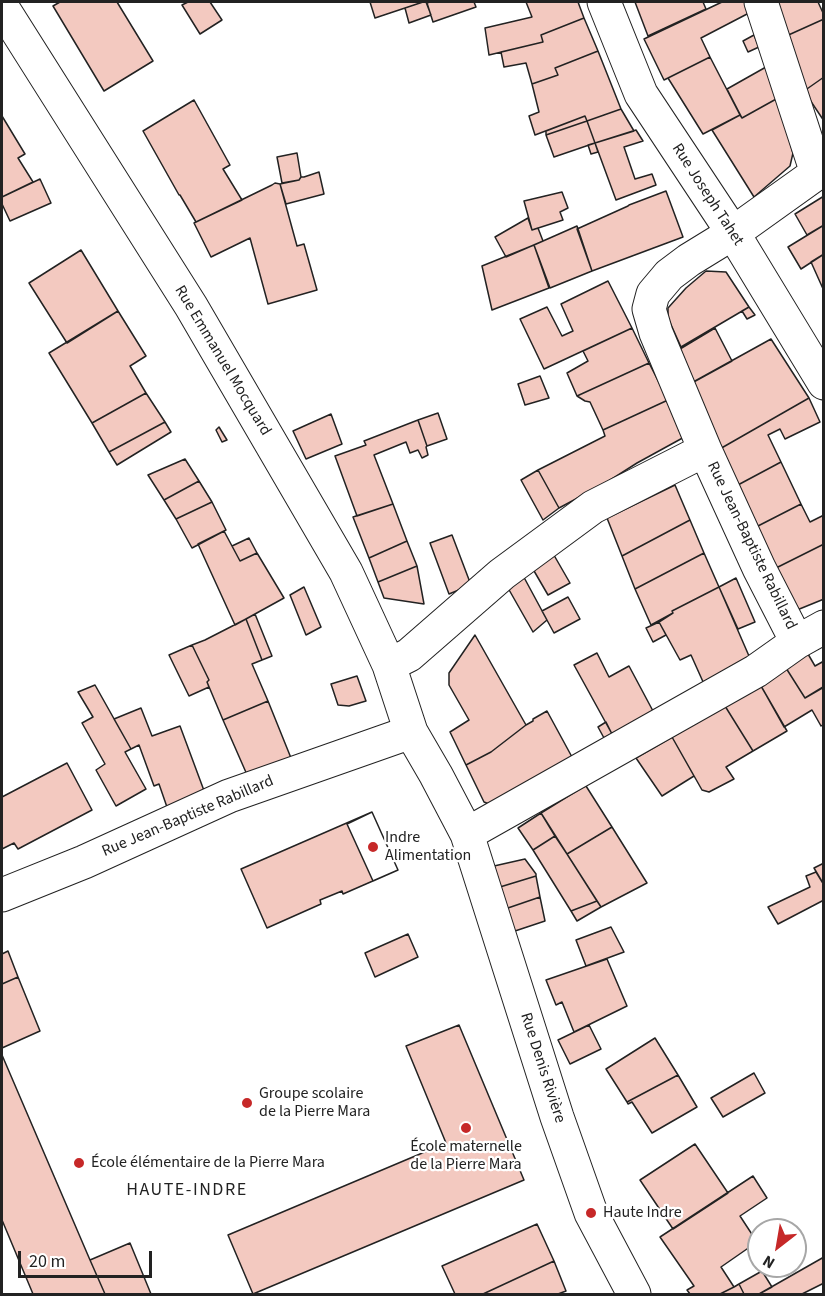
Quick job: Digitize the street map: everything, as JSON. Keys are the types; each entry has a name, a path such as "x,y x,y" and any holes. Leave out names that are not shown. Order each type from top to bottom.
{"street":[{"name":"Rue Joseph Tahet","path":"604,2 641,94 733,233 824,383"},
{"path":"733,233 818,173 760,2"},
{"name":"Rue Emmanuel Mocquard","path":"2,7 191,306 346,572 389,665 411,732"},
{"name":"Rue Jean-Baptiste Rabillard","path":"733,233 669,275 653,294 649,309 656,333 705,450 759,568 810,634"},
{"name":"Rue Jean-Baptiste Rabillard","path":"389,665 409,655 502,574 593,507 705,450"},
{"path":"467,834 756,671 810,634"},
{"name":"Rue Jean-Baptiste Rabillard","path":"2,895 84,862 229,796 411,732"},
{"name":"Rue Denis Rivière","path":"411,732 467,834 557,1117 591,1212 634,1294"}],"building":[{"path":"60,2 117,2 153,61 104,91 53,6"},
{"path":"188,2 210,2 222,20 200,34 182,5"},
{"path":"370,2 423,2 375,18"},
{"path":"426,2 431,15 409,23 405,8"},
{"path":"474,2 476,7 433,22 427,3"},
{"path":"526,2 578,2 584,18 541,35 543,42 489,55 485,28 532,17"},
{"path":"635,2 703,2 706,9 648,36"},
{"path":"722,2 746,2 749,13 701,38 710,57 664,80 644,39"},
{"path":"771,2 818,2 824,19 784,37"},
{"path":"584,18 598,51 555,68 558,75 532,84 526,63 504,67 501,52 543,42 541,35"},
{"path":"824,19 824,77 804,91 784,37"},
{"path":"754,35 759,47 748,52 743,41"},
{"path":"598,51 621,109 587,121 585,116 535,135 529,116 539,112 532,84 558,75 555,68"},
{"path":"710,57 740,115 703,134 668,78"},
{"path":"766,67 778,98 742,118 727,89"},
{"path":"824,77 824,121 804,91"},
{"path":"778,98 793,153 790,166 754,197 712,130 740,115 742,118"},
{"path":"194,100 230,165 223,169 242,200 196,222 143,131"},
{"path":"621,109 634,131 595,143 587,121"},
{"path":"2,116 25,154 18,158 33,182 2,197"},
{"path":"585,116 587,121 546,135 546,131"},
{"path":"587,121 595,143 554,157 546,135"},
{"path":"636,130 643,141 624,147 635,179 652,174 656,185 616,200 595,143"},
{"path":"595,143 598,152 591,154 588,145"},
{"path":"297,153 301,177 299,180 282,183 277,157"},
{"path":"319,172 324,194 286,204 280,184"},
{"path":"40,179 51,203 10,221 2,204 2,197"},
{"path":"275,183 280,184 297,246 304,244 317,290 268,304 250,238 211,257 194,223"},
{"path":"666,191 683,237 592,271 577,229"},
{"path":"562,192 568,208 560,212 563,220 532,230 524,201"},
{"path":"824,196 824,225 807,235 795,214"},
{"path":"528,218 532,230 538,228 543,241 506,257 495,237"},
{"path":"824,225 824,254 801,269 788,247"},
{"path":"577,226 592,271 550,288 534,245"},
{"path":"534,245 549,288 492,310 482,266"},
{"path":"81,250 118,311 67,343 29,283"},
{"path":"824,254 824,291 811,262"},
{"path":"706,271 726,272 749,307 681,347 668,318 668,308"},
{"path":"608,281 632,328 544,369 520,319 547,307 562,336 573,331 561,304"},
{"path":"749,307 755,315 747,319 742,311"},
{"path":"118,311 146,356 130,366 146,393 92,423 49,353"},
{"path":"632,328 649,363 577,396 567,373 588,361 583,351"},
{"path":"715,328 732,361 690,384 675,352"},
{"path":"771,339 809,398 718,450 686,386"},
{"path":"649,363 668,400 603,430 590,402 577,396"},
{"path":"540,376 549,398 525,405 518,384"},
{"path":"146,393 165,422 109,452 92,423"},
{"path":"809,398 820,422 785,439 780,429 768,435 781,462 736,486 718,450"},
{"path":"668,400 688,435 559,508 538,470 605,436 603,430"},
{"path":"438,413 447,439 427,446 418,420"},
{"path":"331,414 342,444 306,459 293,431"},
{"path":"418,420 428,455 422,458 418,450 410,453 406,442 374,455 393,504 357,516 335,456 366,445 364,441"},
{"path":"165,422 171,432 117,465 109,452"},
{"path":"219,427 227,440 222,442 216,430"},
{"path":"185,459 199,481 164,500 148,475"},
{"path":"781,462 801,504 756,527 736,486"},
{"path":"538,470 559,508 543,520 521,480"},
{"path":"199,481 212,502 176,519 164,500"},
{"path":"675,485 690,520 622,556 607,518"},
{"path":"212,502 226,530 192,548 176,519"},
{"path":"393,504 407,541 369,558 353,517"},
{"path":"801,504 810,522 824,515 824,544 776,568 756,527"},
{"path":"690,520 704,553 635,589 622,556"},
{"path":"224,531 240,561 257,553 284,598 235,625 198,544"},
{"path":"452,535 471,585 449,594 430,543"},
{"path":"249,538 257,553 240,561 232,546"},
{"path":"407,541 417,566 378,582 369,558"},
{"path":"824,544 824,599 797,610 776,568"},
{"path":"551,550 570,583 548,595 530,564"},
{"path":"704,553 719,587 672,611 673,613 651,625 635,589"},
{"path":"417,566 424,604 384,598 378,582"},
{"path":"520,570 547,620 533,632 508,588"},
{"path":"736,578 755,622 738,629 719,587"},
{"path":"304,587 321,627 306,635 290,595"},
{"path":"719,587 749,656 743,663 704,684 691,655 680,660 659,622 673,613 672,611"},
{"path":"568,597 580,619 554,633 542,611"},
{"path":"255,614 272,656 262,660 246,619"},
{"path":"246,619 262,660 252,664 268,701 223,720 207,682 209,680 192,645"},
{"path":"659,622 666,635 653,642 646,628"},
{"path":"475,635 526,725 491,752 466,765 450,732 469,720 449,685 449,673"},
{"path":"192,645 209,680 207,682 209,687 189,696 169,655"},
{"path":"597,653 609,677 629,666 653,711 612,734 574,665"},
{"path":"808,654 815,666 824,661 824,687 805,698 786,668"},
{"path":"786,668 805,698 823,687 824,724 821,726 812,710 784,727 761,686"},
{"path":"357,676 366,701 349,706 338,705 331,684"},
{"path":"95,685 131,749 125,752 146,789 116,806 96,770 105,764 82,723 93,717 78,692"},
{"path":"761,686 787,731 753,751 725,706"},
{"path":"268,701 291,758 248,777 223,720"},
{"path":"725,706 753,751 726,767 734,779 709,792 702,790 672,737"},
{"path":"141,708 152,736 180,726 206,796 168,810 159,784 154,786 139,745 131,749 114,719"},
{"path":"547,711 572,757 489,804 484,802 466,765 491,752 533,719"},
{"path":"606,722 612,734 604,738 598,727"},
{"path":"672,737 694,776 662,796 636,758"},
{"path":"67,763 92,810 18,849 14,843 2,849 2,797"},
{"path":"586,786 612,827 567,854 541,813"},
{"path":"372,812 398,870 343,894 342,891 320,900 321,904 267,928 241,869"},
{"name":"Indre Alimentation","path":"372,812 398,870 373,881 347,824"},
{"path":"541,813 555,836 533,850 518,828"},
{"path":"612,827 647,883 601,907 567,854"},
{"path":"555,836 597,901 571,911 533,850"},
{"path":"525,859 536,876 500,887 494,866"},
{"path":"824,863 824,885 814,868"},
{"path":"816,872 824,885 824,900 778,924 768,907 810,887 806,876"},
{"path":"536,876 540,897 505,909 500,887"},
{"path":"540,897 545,921 512,932 505,909"},
{"path":"597,901 601,907 577,921 571,911"},
{"path":"611,927 624,952 586,966 576,940"},
{"path":"408,934 418,957 375,977 365,953"},
{"path":"8,951 18,977 2,984 2,954"},
{"path":"607,959 627,1006 574,1032 562,1002 556,1005 546,980"},
{"path":"18,977 40,1031 2,1048 2,984"},
{"path":"459,1025 524,1180 253,1294 228,1235 446,1143 406,1046"},
{"path":"589,1025 601,1049 570,1064 558,1040"},
{"path":"655,1038 678,1075 627,1102 606,1069"},
{"path":"2,1055 105,1294 33,1294 2,1220"},
{"path":"754,1073 765,1093 723,1117 711,1098"},
{"path":"678,1075 697,1107 652,1133 632,1102 628,1104 627,1102"},
{"path":"695,1144 728,1193 673,1229 640,1180"},
{"path":"753,1176 767,1198 740,1216 747,1227 747,1249 721,1267 734,1287 720,1294 690,1294 687,1290 694,1286 660,1237"},
{"path":"537,1224 554,1261 483,1294 455,1294 442,1266"},
{"path":"130,1243 151,1294 105,1294 90,1260"},
{"path":"824,1257 824,1283 802,1294 759,1294 787,1278 807,1278 807,1267"},
{"path":"554,1261 566,1291 558,1294 483,1294"},
{"path":"750,1278 766,1278 772,1287 759,1294 744,1294 739,1284"},
{"path":"739,1284 744,1294 720,1294 734,1287"}],"place":[{"name":"Indre Alimentation","path":"373,847"},
{"name":"Groupe scolaire de la Pierre Mara","path":"247,1103"},
{"name":"École maternelle de la Pierre Mara","path":"466,1128"},
{"name":"École élémentaire de la Pierre Mara","path":"79,1163"},
{"name":"Haute Indre","path":"591,1213"}],"district":[{"name":"HAUTE-INDRE","path":"187,1191"}]}
